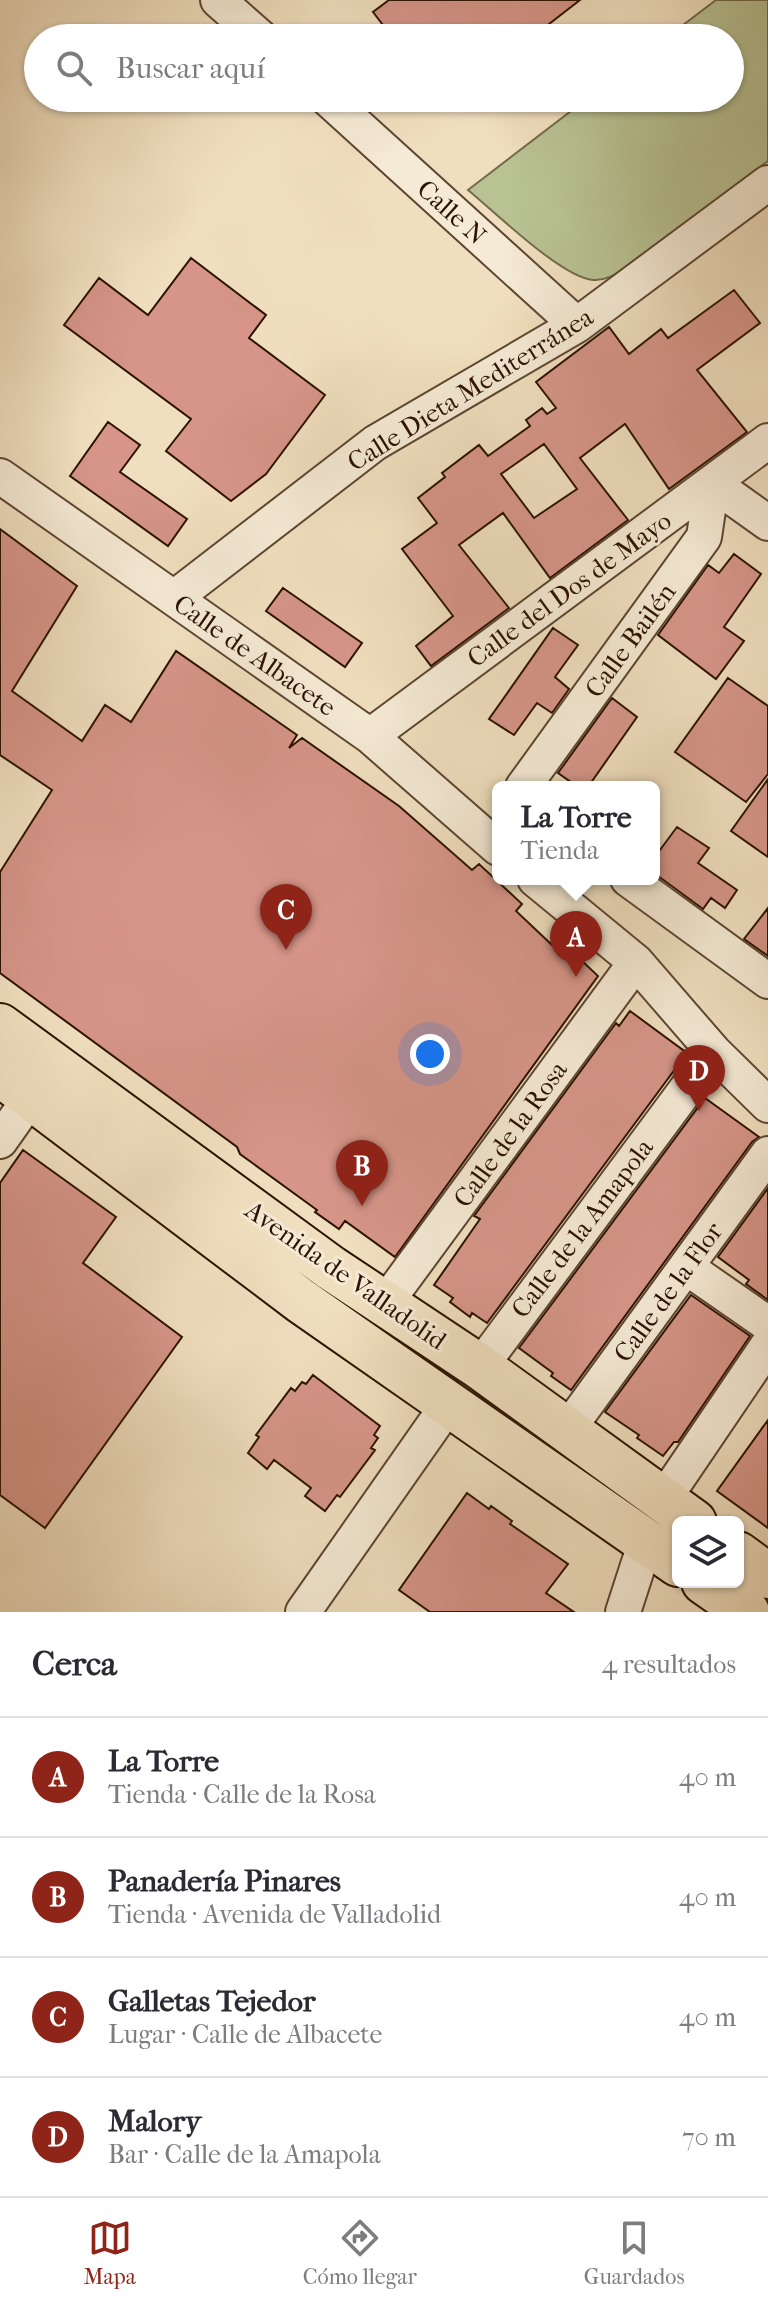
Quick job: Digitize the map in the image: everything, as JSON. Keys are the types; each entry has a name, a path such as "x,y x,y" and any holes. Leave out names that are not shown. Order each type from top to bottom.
{"main road":[{"name":"Avenida de Valladolid","path":"0,1026 384,1305 480,1367 679,1511"},
{"name":"Avenida de Valladolid","path":"16,1086 301,1301 662,1552"},
{"path":"744,1558 768,1576"},
{"path":"713,1588 747,1612"}],"street":[{"path":"230,1 249,24"},
{"name":"Calle N","path":"342,112 577,325"},
{"name":"Calle Dieta Mediterránea","path":"174,598 375,443 577,325 768,183"},
{"name":"Calle del Dos de Mayo","path":"370,736 768,441"},
{"name":"Calle de Albacete","path":"0,476 370,736 492,834"},
{"path":"712,483 768,523"},
{"name":"Calle Bailén","path":"527,781 704,537 712,483"},
{"path":"542,885 636,962 714,1052 768,1105"},
{"path":"636,885 768,981"},
{"name":"Calle de la Rosa","path":"384,1305 636,962"},
{"name":"Calle de la Amapola","path":"480,1367 714,1052"},
{"path":"0,1141 16,1086"},
{"name":"Calle de la Flor","path":"568,1429 768,1154"},
{"path":"686,1267 768,1324"},
{"path":"679,1511 768,1345"},
{"path":"303,1612 450,1402"},
{"path":"623,1612 662,1552"}],"green space":[{"path":"716,0 768,0 768,161 627,267 598,280 580,276 547,256 468,190 570,112 744,112 744,24 684,24"}],"building":[{"path":"389,0 580,0 549,24 382,24 373,12"},
{"path":"191,258 266,315 249,338 325,395 266,474 231,501 166,451 191,419 64,325 99,278 148,315"},
{"path":"734,290 760,323 697,370 747,432 669,489 625,424 580,458 628,520 550,578 503,513 459,545 509,608 431,666 416,646 453,616 402,549 437,523 418,498 445,477 442,473 479,445 488,456 530,426 526,420 542,408 547,414 556,408 536,382 609,327 629,354 661,329 668,338","holes":["544,444 577,489 534,518 501,474"]},
{"path":"108,422 140,445 120,472 187,519 168,546 70,476"},
{"path":"0,529 77,586 12,691 82,741 105,705 131,722 176,651 297,735 289,748 302,738 399,806 472,870 479,864 492,876 492,885 502,885 522,904 516,911 552,945 558,938 598,976 395,1257 345,1221 339,1229 315,1212 317,1210 240,1154 237,1147 0,973 0,872 52,790 0,755"},
{"path":"734,554 761,574 724,627 744,641 716,679 658,635 708,565 719,573"},
{"path":"283,588 362,643 345,667 266,611"},
{"path":"553,628 578,645 555,677 569,689 552,713 537,703 514,735 489,719"},
{"path":"728,678 768,706 768,774 746,802 675,752"},
{"path":"612,698 637,717 592,781 569,781 558,773"},
{"path":"768,779 768,857 731,831"},
{"path":"677,827 709,848 698,863 737,890 725,908 711,898 703,909 660,877 660,850"},
{"path":"768,908 768,956 744,939"},
{"path":"630,1011 687,1053 487,1323 472,1313 470,1317 450,1302 453,1298 434,1285 480,1219 474,1216 616,1023 619,1026"},
{"path":"705,1098 759,1137 752,1142 571,1390 519,1348"},
{"path":"23,1150 116,1217 83,1263 182,1337 45,1528 0,1495 0,1183"},
{"path":"768,1188 768,1300 746,1284 749,1280 718,1257"},
{"path":"691,1295 750,1336 678,1442 674,1442 663,1456 605,1412"},
{"path":"313,1375 380,1426 374,1435 378,1438 371,1448 375,1450 340,1497 337,1495 325,1511 305,1496 311,1488 274,1460 267,1469 248,1453 259,1437 256,1435 291,1388 295,1391"},
{"path":"768,1420 768,1528 717,1491"},
{"path":"467,1493 489,1509 491,1506 512,1521 510,1524 568,1564 546,1593 574,1612 430,1612 399,1590"}],"place":[{"name":"Galletas Tejedor","path":"286,950"},
{"name":"La Torre","path":"576,977"},
{"name":"Malory","path":"699,1111"},
{"name":"Panadería Pinares","path":"362,1206"}]}
